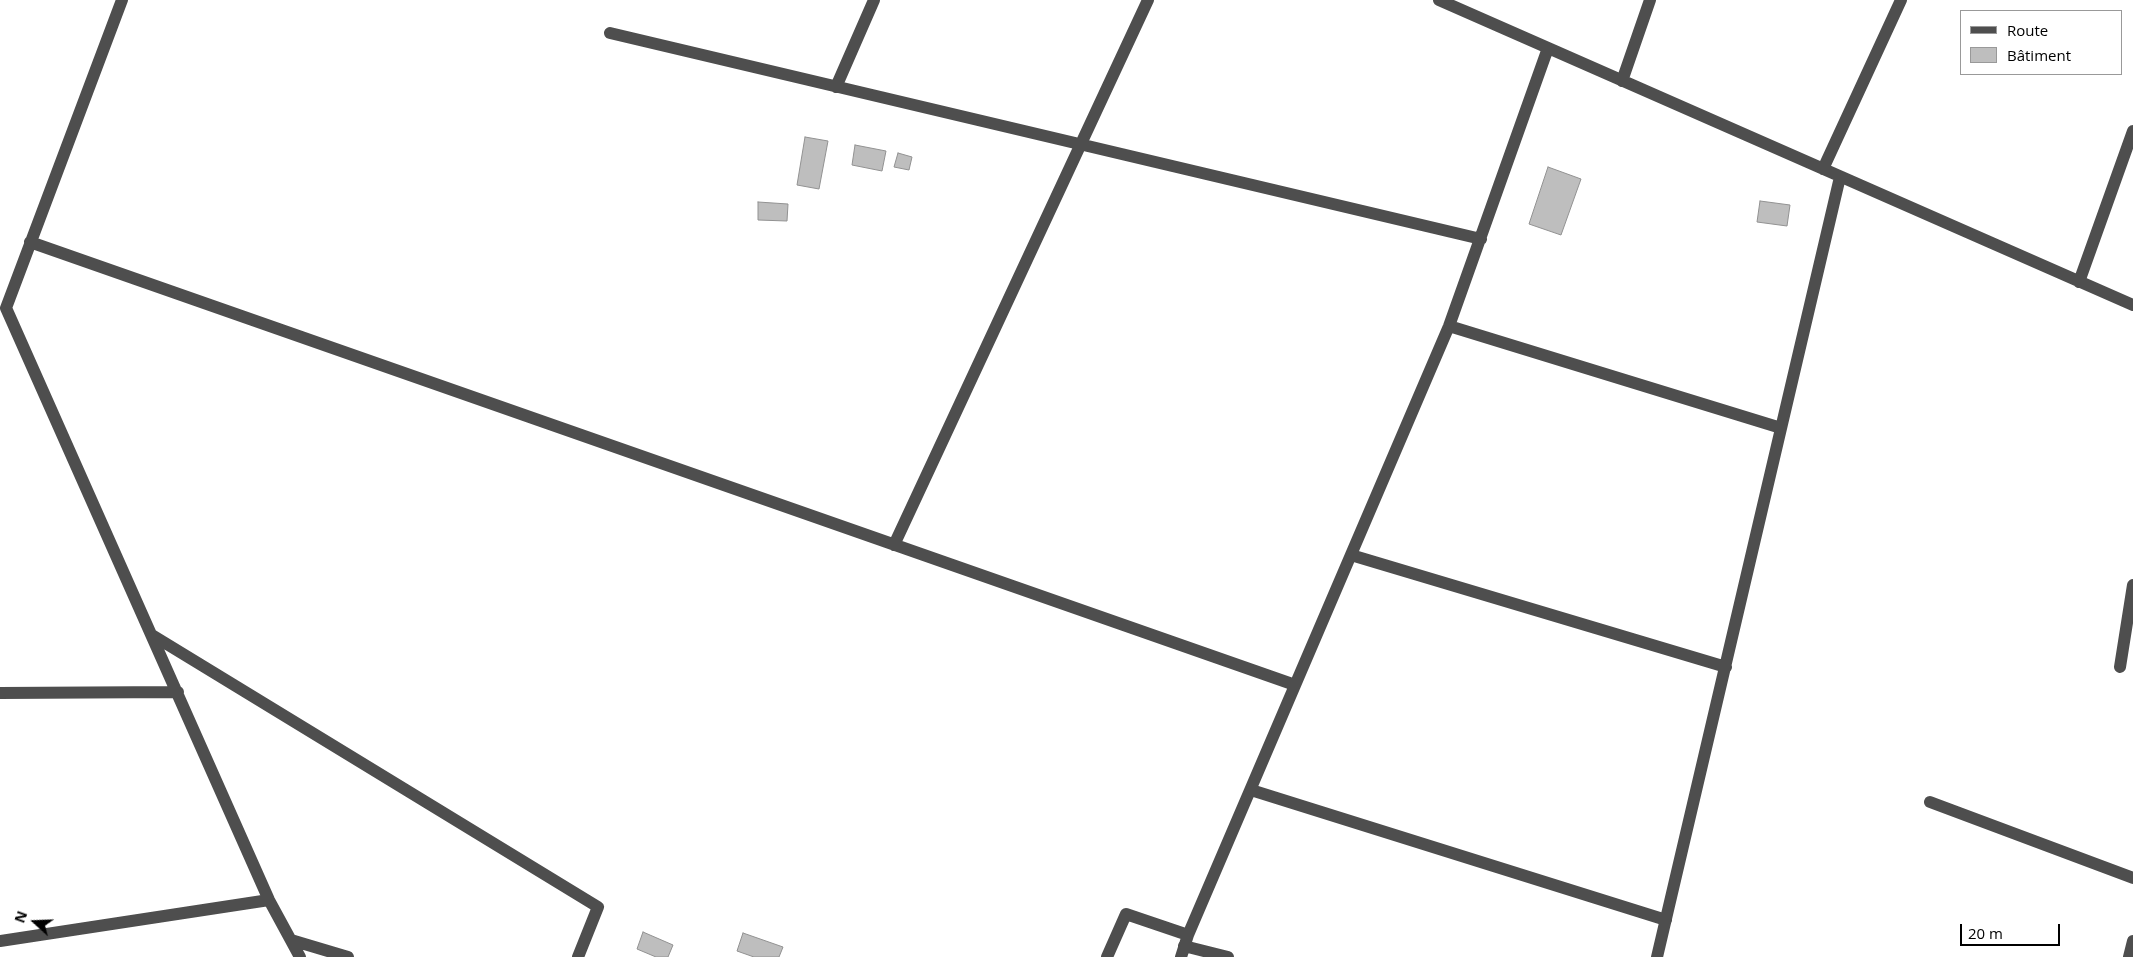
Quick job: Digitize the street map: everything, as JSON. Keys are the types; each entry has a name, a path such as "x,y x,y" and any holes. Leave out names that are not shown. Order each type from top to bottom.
{"street":[{"path":"122,0 3,308 152,634 270,900 300,957"},
{"path":"836,87 874,0"},
{"path":"894,545 1148,0"},
{"path":"1439,0 2133,305"},
{"path":"1622,80 1650,0"},
{"path":"1823,169 1901,0"},
{"path":"610,34 1481,238"},
{"path":"1184,946 1449,326 1548,48"},
{"path":"2079,282 2133,132"},
{"path":"1657,957 1840,176"},
{"path":"30,242 1295,685"},
{"path":"1449,326 1781,428"},
{"path":"1351,555 1726,667"},
{"path":"2120,668 2133,585"},
{"path":"152,634 598,907 578,957"},
{"path":"0,693 178,692"},
{"path":"1250,790 1666,920"},
{"path":"1930,802 2133,878"},
{"path":"0,941 270,900"},
{"path":"1107,957 1126,914 1184,946 1228,957"},
{"path":"291,940 348,957"},
{"path":"2129,957 2133,940"}],"building":[{"path":"805,137 828,141 819,189 797,185"},
{"path":"855,145 886,151 882,171 852,165"},
{"path":"898,153 912,157 909,170 894,167"},
{"path":"1548,167 1581,179 1561,235 1529,224"},
{"path":"1760,201 1790,205 1787,226 1757,222"},
{"path":"758,202 788,204 787,221 758,220"},
{"path":"643,932 673,945 668,957 656,957 637,949"},
{"path":"743,933 783,947 779,957 754,957 737,951"}]}
